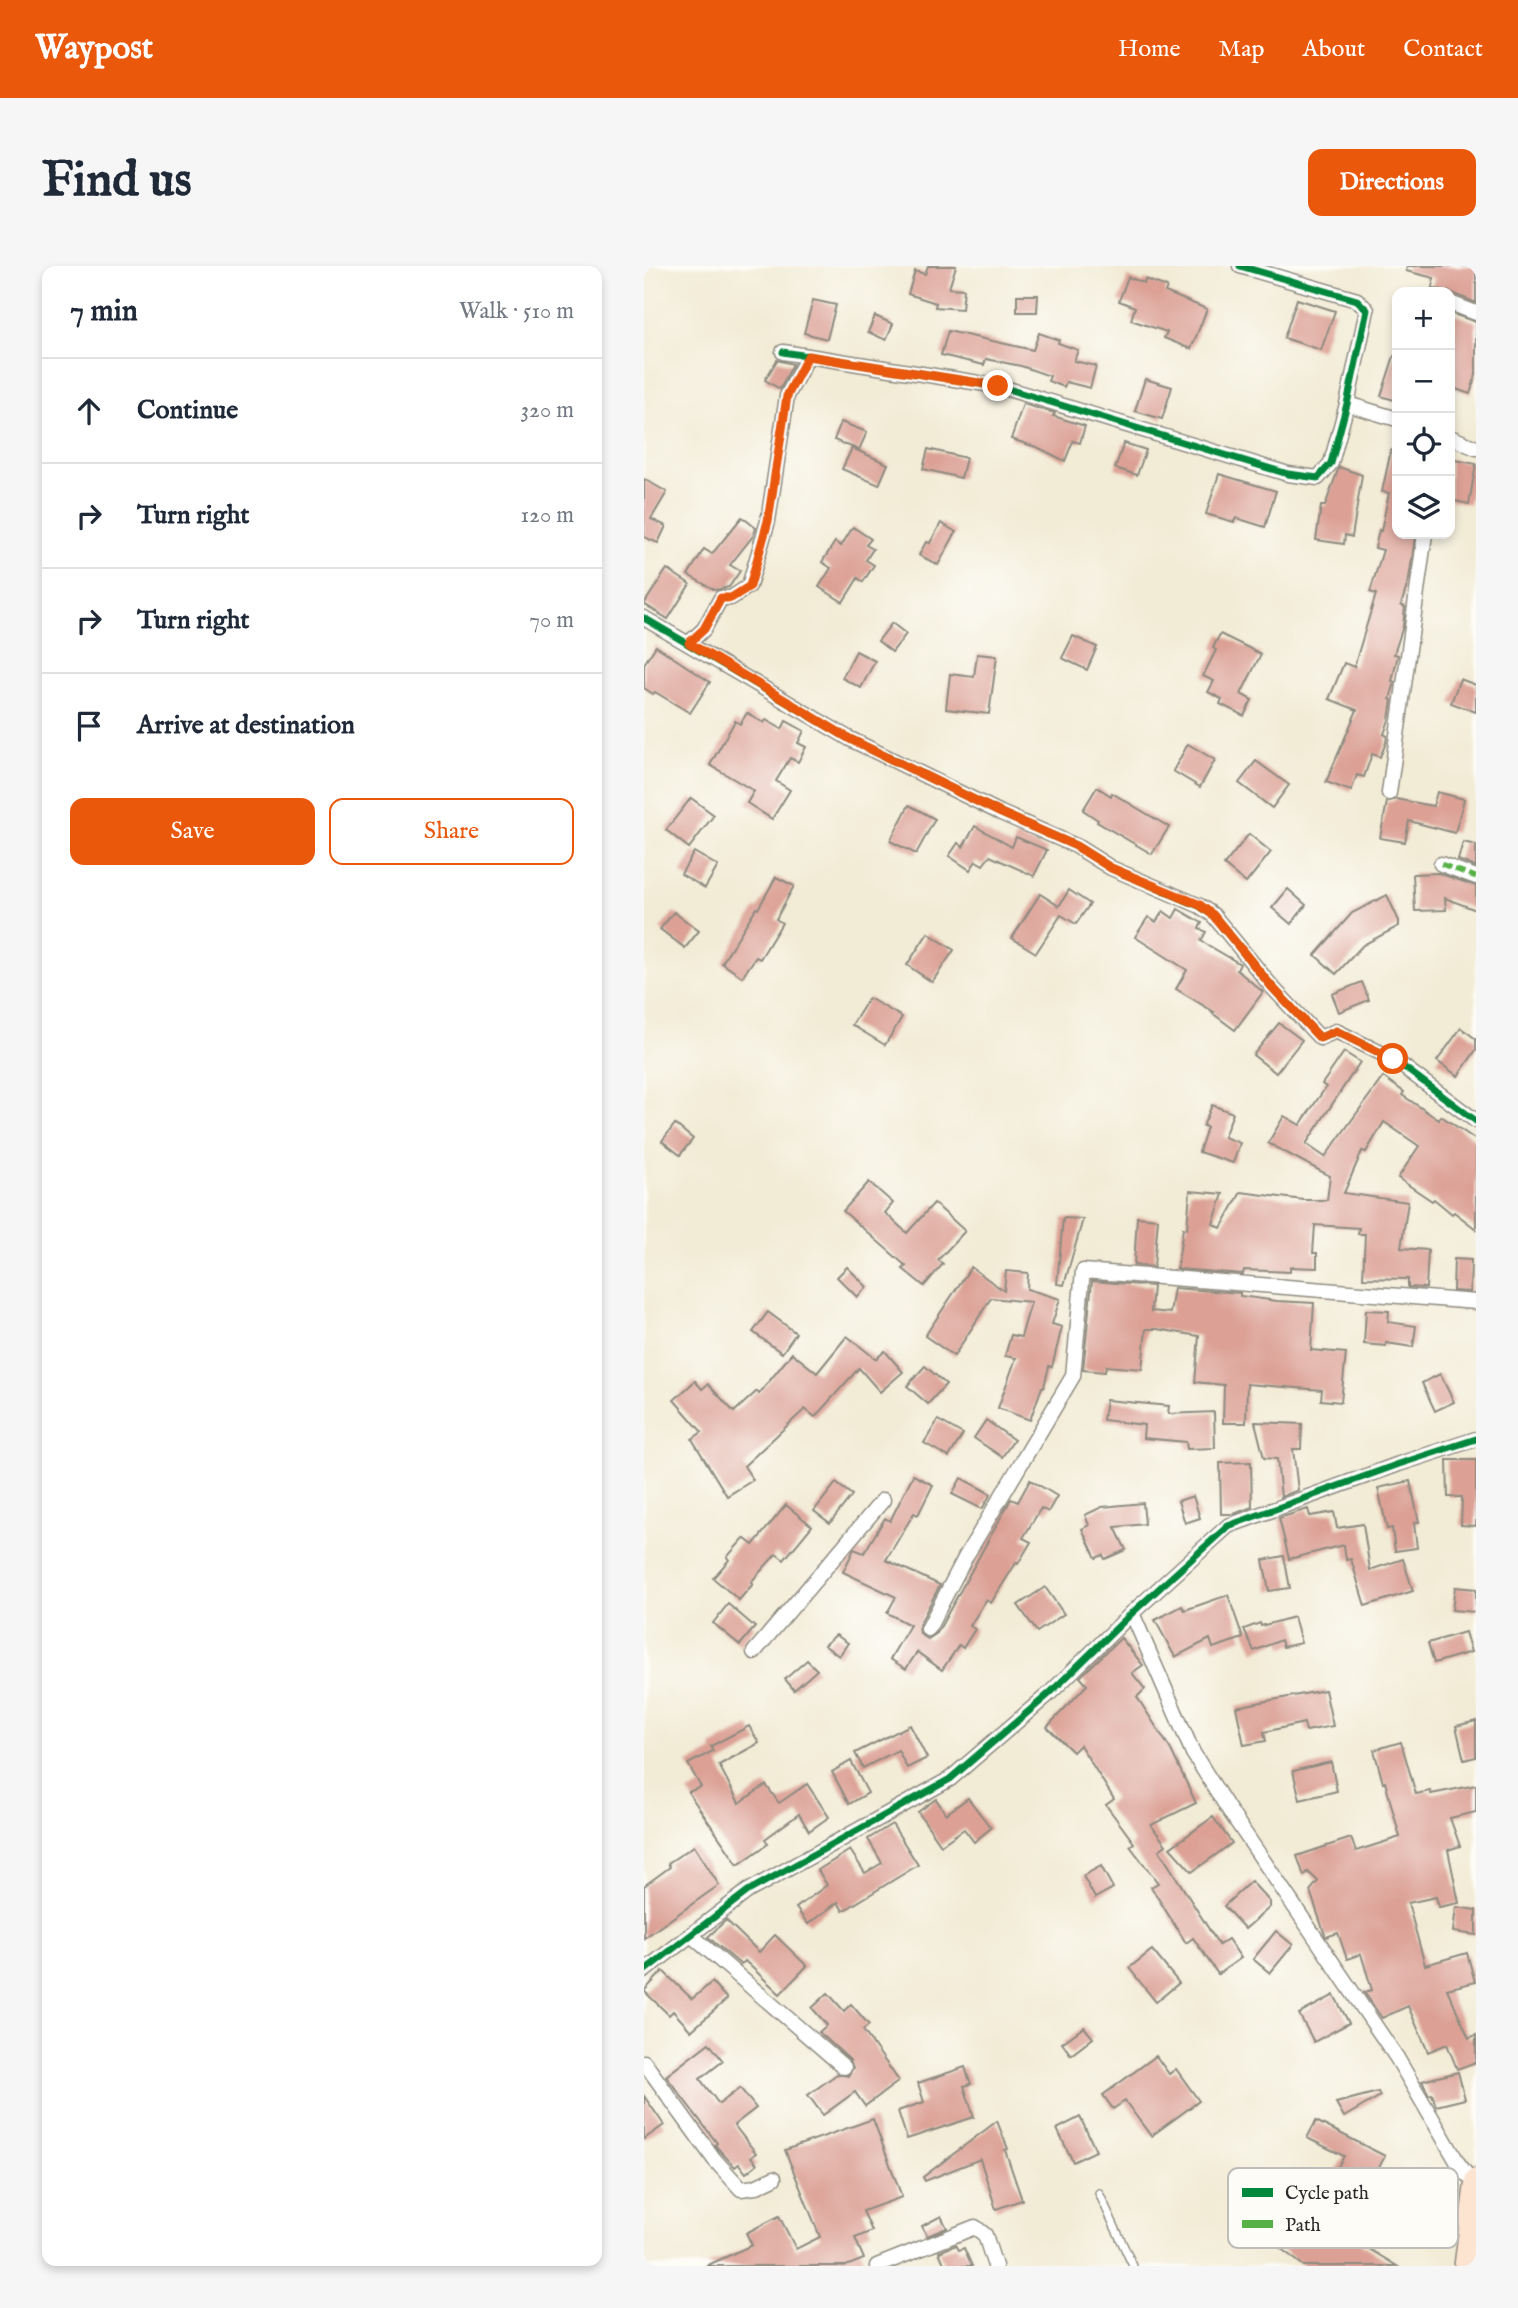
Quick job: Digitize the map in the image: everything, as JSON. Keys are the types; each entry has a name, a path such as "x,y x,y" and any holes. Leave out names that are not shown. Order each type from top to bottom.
{"street":[{"path":"783,352 998,386 1288,474 1318,478 1331,463 1367,310 1357,300 1240,266"},
{"path":"1455,305 1476,313"},
{"path":"689,643 704,629 721,598 731,598 750,586 768,521 787,396 808,356"},
{"path":"1347,404 1392,418"},
{"path":"1455,439 1476,447"},
{"path":"1389,793 1424,539"},
{"path":"644,618 850,739 1001,813 1076,846 1111,868 1200,905 1213,915 1272,987 1320,1038 1336,1031 1393,1059 1476,1121"},
{"path":"1441,864 1476,877"},
{"path":"929,1629 966,1556 1073,1377 1083,1271 1476,1301"},
{"path":"644,1971 748,1891 950,1779 1050,1693 1132,1613 1228,1526 1399,1464 1476,1440"},
{"path":"754,1652 883,1500"},
{"path":"1132,1613 1200,1765 1397,2058 1458,2163 1466,2174 1476,2179 1465,2266"},
{"path":"691,1935 844,2067"},
{"path":"644,2062 714,2159 741,2189 755,2187 774,2178"},
{"path":"877,2266 975,2227 985,2235 995,2266"}],"lane":[{"path":"1099,2193 1133,2266"}],"building":[{"path":"928,266 956,266 949,288 964,289 962,309 935,307 936,303 908,294 915,271 925,274"},
{"path":"1407,266 1476,266 1476,303 1455,294 1455,287 1432,287 1434,278 1406,271"},
{"path":"1128,277 1144,283 1145,279 1167,287 1165,292 1207,309 1191,349 1164,338 1167,332 1131,320 1135,307 1119,301"},
{"path":"1017,295 1038,295 1037,312 1017,312"},
{"path":"1297,299 1335,311 1321,350 1284,338"},
{"path":"813,300 836,305 827,339 804,333"},
{"path":"1455,315 1476,322 1476,375 1470,394 1455,389"},
{"path":"875,316 893,324 886,340 868,332"},
{"path":"948,331 1033,350 1039,333 1059,340 1058,343 1078,350 1074,361 1096,366 1090,388 1066,382 1064,387 1048,381 1050,376 1021,366 986,359 984,365 941,355"},
{"path":"777,360 793,364 780,389 765,380"},
{"path":"1392,362 1392,399 1381,396"},
{"path":"1145,379 1172,387 1162,419 1135,411"},
{"path":"1023,404 1055,413 1053,416 1085,426 1080,443 1073,441 1065,461 1039,448 1011,439"},
{"path":"841,422 867,432 859,450 834,440"},
{"path":"1124,443 1146,450 1137,475 1115,468"},
{"path":"852,448 888,464 879,485 842,469"},
{"path":"928,449 966,458 961,478 923,469"},
{"path":"1392,450 1392,539 1415,539 1409,579 1401,605 1405,607 1403,626 1394,654 1398,655 1392,681 1395,682 1390,699 1389,720 1384,734 1387,736 1386,743 1380,757 1372,754 1364,777 1357,775 1351,791 1326,782 1357,710 1329,699 1344,663 1354,667 1376,594 1370,592 1383,550 1375,548 1389,493 1382,492"},
{"path":"1455,460 1476,464 1469,504 1455,501"},
{"path":"1339,467 1362,475 1352,537 1345,535 1344,544 1316,540 1321,506 1325,506"},
{"path":"1219,474 1276,491 1265,527 1236,518 1234,522 1206,514"},
{"path":"644,479 667,492 651,519 666,526 658,543 644,537"},
{"path":"742,517 756,528 753,536 730,565 740,571 729,587 715,590 688,575 704,549 712,554"},
{"path":"941,523 956,532 938,565 919,555 926,542 930,543"},
{"path":"853,527 871,539 866,545 873,549 866,560 874,565 863,582 858,578 843,602 819,587 831,568 822,562 835,542 841,546"},
{"path":"667,569 690,584 668,619 644,604"},
{"path":"892,623 906,634 892,652 878,641"},
{"path":"1220,634 1261,654 1241,694 1252,700 1244,716 1220,704 1222,699 1208,692 1214,681 1203,676 1216,650 1213,648"},
{"path":"1073,636 1097,647 1087,670 1062,658"},
{"path":"656,646 710,682 690,713 644,688 644,664"},
{"path":"856,651 875,661 861,688 842,678"},
{"path":"977,654 997,656 989,714 946,709 950,674 974,677"},
{"path":"1460,679 1476,685 1476,712 1451,703"},
{"path":"747,713 782,729 786,721 804,731 798,743 806,747 798,762 790,758 776,781 790,790 772,819 747,803 754,791 710,765 735,721 740,724"},
{"path":"1188,744 1215,760 1200,787 1173,771"},
{"path":"1256,761 1289,785 1272,808 1239,783"},
{"path":"1097,787 1169,827 1152,854 1097,822 1098,820 1083,810"},
{"path":"1437,792 1464,799 1455,833 1409,821 1405,842 1380,838 1387,802 1396,799 1433,806"},
{"path":"691,798 714,815 689,848 666,830"},
{"path":"909,805 935,819 916,854 890,841"},
{"path":"975,826 1012,847 1016,837 1047,850 1034,876 990,856 983,865 976,861 970,870 949,856 958,843 963,847"},
{"path":"1249,834 1271,852 1246,883 1224,865"},
{"path":"1463,842 1476,845 1476,867 1458,860"},
{"path":"694,852 718,866 705,888 681,874"},
{"path":"1438,873 1476,886 1476,910 1445,898 1446,910 1415,911 1413,874"},
{"path":"776,877 794,886 776,919 782,923 760,959 756,957 742,977 722,963"},
{"path":"1288,889 1306,905 1291,924 1272,908"},
{"path":"1069,890 1090,904 1076,924 1061,915 1036,953 1012,938 1040,894 1059,906"},
{"path":"1387,895 1399,926 1363,945 1336,974 1315,955 1352,913"},
{"path":"1178,909 1202,923 1199,928 1206,932 1201,941 1240,964 1237,970 1263,992 1235,1030 1212,1013 1214,1012 1176,989 1187,970 1135,937 1148,917 1156,922 1163,911 1173,918"},
{"path":"674,912 699,931 685,948 660,929"},
{"path":"928,933 954,950 932,982 907,965"},
{"path":"1362,982 1369,1000 1339,1012 1332,994"},
{"path":"869,998 902,1017 885,1045 852,1025"},
{"path":"1279,1023 1302,1040 1276,1073 1253,1055"},
{"path":"1461,1028 1476,1039 1476,1050 1458,1076 1437,1061"},
{"path":"1344,1052 1360,1062 1306,1144 1325,1157 1383,1077 1404,1092 1402,1095 1439,1120 1441,1116 1476,1140 1476,1229 1454,1212 1452,1214 1434,1199 1432,1201 1398,1178 1419,1146 1384,1122 1366,1152 1362,1151 1344,1193 1408,1202 1401,1248 1428,1250 1426,1288 1408,1287 1408,1279 1363,1278 1365,1234 1358,1234 1359,1228 1315,1225 1313,1253 1317,1253 1317,1268 1290,1267 1290,1272 1244,1270 1243,1274 1177,1269 1183,1228 1187,1229 1190,1191 1223,1194 1213,1224 1221,1228 1241,1192 1304,1200 1327,1200 1330,1176 1268,1143 1284,1116 1300,1125 1326,1087 1322,1084"},
{"path":"1212,1105 1233,1113 1224,1137 1240,1143 1233,1163 1199,1152 1207,1127 1203,1126"},
{"path":"675,1124 693,1139 680,1155 662,1141"},
{"path":"869,1182 893,1203 885,1213 907,1233 934,1203 965,1231 938,1260 943,1264 924,1286 903,1269 906,1266 843,1211"},
{"path":"1137,1217 1158,1219 1154,1267 1134,1265"},
{"path":"1063,1218 1083,1219 1064,1285 1057,1284"},
{"path":"1454,1259 1471,1260 1470,1292 1453,1291"},
{"path":"847,1267 867,1287 857,1297 837,1277"},
{"path":"971,1267 1004,1291 1006,1271 1028,1273 1027,1289 1060,1299 1052,1324 1062,1327 1052,1367 1049,1366 1044,1387 1030,1420 998,1408 1016,1358 1005,1356 1011,1335 1021,1337 1031,1302 991,1298 954,1356 925,1336"},
{"path":"1092,1281 1153,1286 1151,1311 1170,1313 1174,1288 1314,1303 1311,1350 1346,1353 1341,1402 1321,1400 1322,1390 1247,1384 1246,1423 1223,1423 1224,1385 1195,1382 1199,1336 1157,1329 1146,1329 1142,1369 1106,1366 1105,1372 1083,1370"},
{"path":"1366,1310 1389,1311 1388,1322 1416,1326 1413,1347 1386,1343 1386,1346 1364,1344"},
{"path":"768,1312 796,1333 782,1353 753,1332"},
{"path":"847,1336 876,1359 885,1351 903,1372 880,1392 859,1368 815,1417 805,1409 744,1466 753,1480 727,1496 692,1439 702,1432 674,1400 695,1381 702,1389 708,1384 734,1412 757,1391 759,1394 792,1353 817,1373"},
{"path":"925,1366 946,1384 928,1404 907,1386"},
{"path":"1440,1374 1454,1402 1435,1411 1422,1383"},
{"path":"1106,1400 1169,1406 1168,1414 1214,1412 1215,1448 1187,1449 1186,1442 1143,1438 1144,1425 1103,1420"},
{"path":"938,1420 963,1434 949,1457 924,1443"},
{"path":"986,1420 1014,1440 1002,1457 974,1438"},
{"path":"1255,1422 1302,1424 1301,1449 1293,1449 1298,1490 1281,1497 1277,1459 1264,1458"},
{"path":"1447,1460 1476,1460 1476,1526 1461,1525 1462,1497 1448,1497"},
{"path":"1251,1462 1252,1507 1234,1514 1221,1514 1220,1463"},
{"path":"913,1475 933,1485 918,1515 914,1513 886,1560 940,1585 919,1625 920,1634 928,1639 937,1633 1011,1499 1018,1502 1030,1480 1057,1496 1048,1512 1041,1508 1023,1538 1031,1542 1018,1564 1016,1563 991,1603 986,1600 970,1626 975,1629 963,1648 959,1645 942,1670 917,1652 906,1669 890,1659 910,1625 887,1613 896,1597 843,1572 854,1549 864,1553 885,1518 890,1521"},
{"path":"961,1478 991,1494 982,1509 952,1494"},
{"path":"1410,1481 1419,1522 1414,1523 1417,1548 1395,1551 1392,1528 1387,1529 1378,1488"},
{"path":"836,1483 852,1495 830,1523 814,1511"},
{"path":"1193,1496 1200,1518 1185,1523 1178,1501"},
{"path":"1143,1503 1145,1524 1115,1527 1126,1550 1105,1559 1103,1555 1096,1558 1082,1529 1089,1525 1085,1515 1102,1507"},
{"path":"786,1505 812,1526 784,1560 776,1554 739,1600 713,1578 744,1538 753,1545"},
{"path":"1308,1509 1310,1516 1334,1512 1337,1528 1363,1524 1370,1570 1403,1559 1413,1591 1365,1606 1351,1559 1346,1560 1344,1545 1289,1559 1279,1518"},
{"path":"1284,1556 1290,1588 1269,1591 1263,1560"},
{"path":"1045,1587 1064,1614 1037,1632 1018,1605"},
{"path":"1455,1587 1476,1589 1476,1612 1452,1610"},
{"path":"1228,1595 1243,1638 1213,1648 1210,1639 1175,1657 1155,1620 1182,1606 1185,1610"},
{"path":"728,1604 755,1627 740,1645 713,1623"},
{"path":"1294,1617 1301,1643 1283,1647 1281,1640 1254,1651 1244,1629 1260,1623 1261,1626"},
{"path":"1465,1632 1471,1652 1434,1663 1428,1643"},
{"path":"836,1635 848,1643 839,1656 824,1645"},
{"path":"1121,1638 1143,1665 1132,1673 1145,1689 1137,1697 1171,1750 1196,1803 1151,1825 1166,1845 1159,1850 1219,1945 1228,1939 1241,1958 1218,1974 1193,1938 1186,1943 1151,1887 1158,1883 1130,1846 1134,1843 1106,1805 1114,1799 1080,1745 1073,1752 1047,1727 1087,1685 1080,1677"},
{"path":"807,1660 817,1670 794,1690 785,1679"},
{"path":"1325,1690 1333,1726 1306,1731 1304,1723 1264,1732 1266,1741 1244,1745 1236,1707"},
{"path":"1476,1721 1476,1757 1464,1760 1456,1726"},
{"path":"910,1725 927,1758 907,1768 898,1750 863,1768 855,1753"},
{"path":"749,1726 759,1743 719,1765 739,1803 766,1785 779,1803 807,1784 829,1817 809,1831 799,1814 765,1839 768,1844 738,1865 688,1792 701,1787 688,1764 713,1751 711,1746"},
{"path":"1401,1742 1416,1794 1430,1791 1431,1794 1476,1785 1476,1812 1450,1818 1460,1846 1448,1850 1459,1903 1439,1907 1436,1897 1408,1903 1425,1965 1467,1953 1475,1982 1447,1989 1469,2038 1476,2035 1476,2062 1457,2069 1447,2044 1428,2052 1408,2006 1382,2018 1364,1992 1372,1990 1361,1954 1347,1959 1338,1933 1326,1937 1310,1891 1318,1881 1308,1872 1304,1876 1297,1856 1351,1838 1356,1851 1400,1837 1374,1750"},
{"path":"851,1761 868,1793 849,1804 832,1772"},
{"path":"1331,1762 1337,1791 1300,1800 1293,1771"},
{"path":"968,1798 991,1828 974,1842 964,1829 941,1845 918,1812 936,1799 946,1814"},
{"path":"1213,1817 1232,1843 1192,1872 1170,1848"},
{"path":"892,1824 918,1865 843,1911 838,1902 808,1924 796,1908 827,1885 818,1870 850,1850 865,1873 882,1863 868,1839"},
{"path":"694,1846 719,1885 644,1938 644,1886 670,1867 668,1863"},
{"path":"1101,1866 1113,1888 1095,1898 1083,1876"},
{"path":"1251,1881 1270,1902 1270,1907 1245,1929 1224,1906"},
{"path":"1456,1907 1476,1910 1476,1935 1453,1932"},
{"path":"726,1920 759,1952 775,1935 807,1966 780,1994 745,1961 741,1965 708,1937"},
{"path":"1276,1931 1293,1945 1270,1973 1253,1959"},
{"path":"1152,1950 1179,1983 1156,2002 1129,1968"},
{"path":"663,1971 692,1999 712,1982 727,1999 691,2031 673,2011 669,2015 644,1991"},
{"path":"828,1993 844,2011 851,2004 869,2025 863,2030 899,2081 865,2106 855,2092 823,2115 808,2095 837,2074 848,2076 853,2068 850,2060 819,2032 827,2025 812,2008"},
{"path":"1334,1995 1349,2023 1314,2042 1299,2014"},
{"path":"1084,2027 1093,2038 1071,2055 1062,2043"},
{"path":"709,2043 723,2061 700,2079 719,2104 740,2088 756,2108 734,2125 756,2153 751,2157 757,2164 746,2173 739,2164 735,2167 715,2145 717,2143 666,2076"},
{"path":"1156,2056 1169,2074 1176,2069 1199,2101 1151,2136 1125,2101 1113,2109 1103,2095"},
{"path":"965,2067 971,2084 964,2086 974,2117 907,2139 898,2111 924,2102 918,2083"},
{"path":"1458,2072 1465,2099 1436,2106 1432,2094 1429,2095 1422,2081"},
{"path":"1378,2092 1380,2096 1344,2117 1336,2103"},
{"path":"644,2096 664,2125 644,2139"},
{"path":"1080,2117 1096,2151 1073,2162 1057,2129"},
{"path":"873,2119 902,2197 863,2211 872,2231 855,2238 864,2259 846,2266 706,2266 752,2245 746,2233 779,2216 796,2249 820,2237 785,2150"},
{"path":"997,2121 1022,2200 996,2209 980,2159 925,2181 923,2177"},
{"path":"1316,2121 1385,2156 1379,2168 1337,2168 1344,2156 1307,2138"},
{"path":"941,2216 947,2228 927,2236 922,2226"},
{"path":"956,2245 959,2250 964,2248 972,2266 945,2266 939,2252"},
{"path":"1280,2248 1368,2248 1397,2266 1304,2266"}],"marked path":[{"path":"1441,864 1476,877"}],"cycle path":[{"path":"783,352 998,386 1288,474 1318,478 1331,463 1367,310 1357,300 1240,266"},
{"path":"644,618 850,739 1001,813 1076,846 1111,868 1200,906 1213,915 1272,987 1320,1038 1336,1031 1393,1059 1476,1121"},
{"path":"644,1971 748,1891 950,1779 1050,1693 1132,1613 1228,1526 1476,1439"}],"route":[{"path":"998,386 808,356 787,396 768,521 750,586 731,598 721,598 704,629 689,643 850,739 1001,813 1076,846 1111,868 1200,905 1213,915 1272,987 1320,1038 1336,1031 1393,1059"}]}
